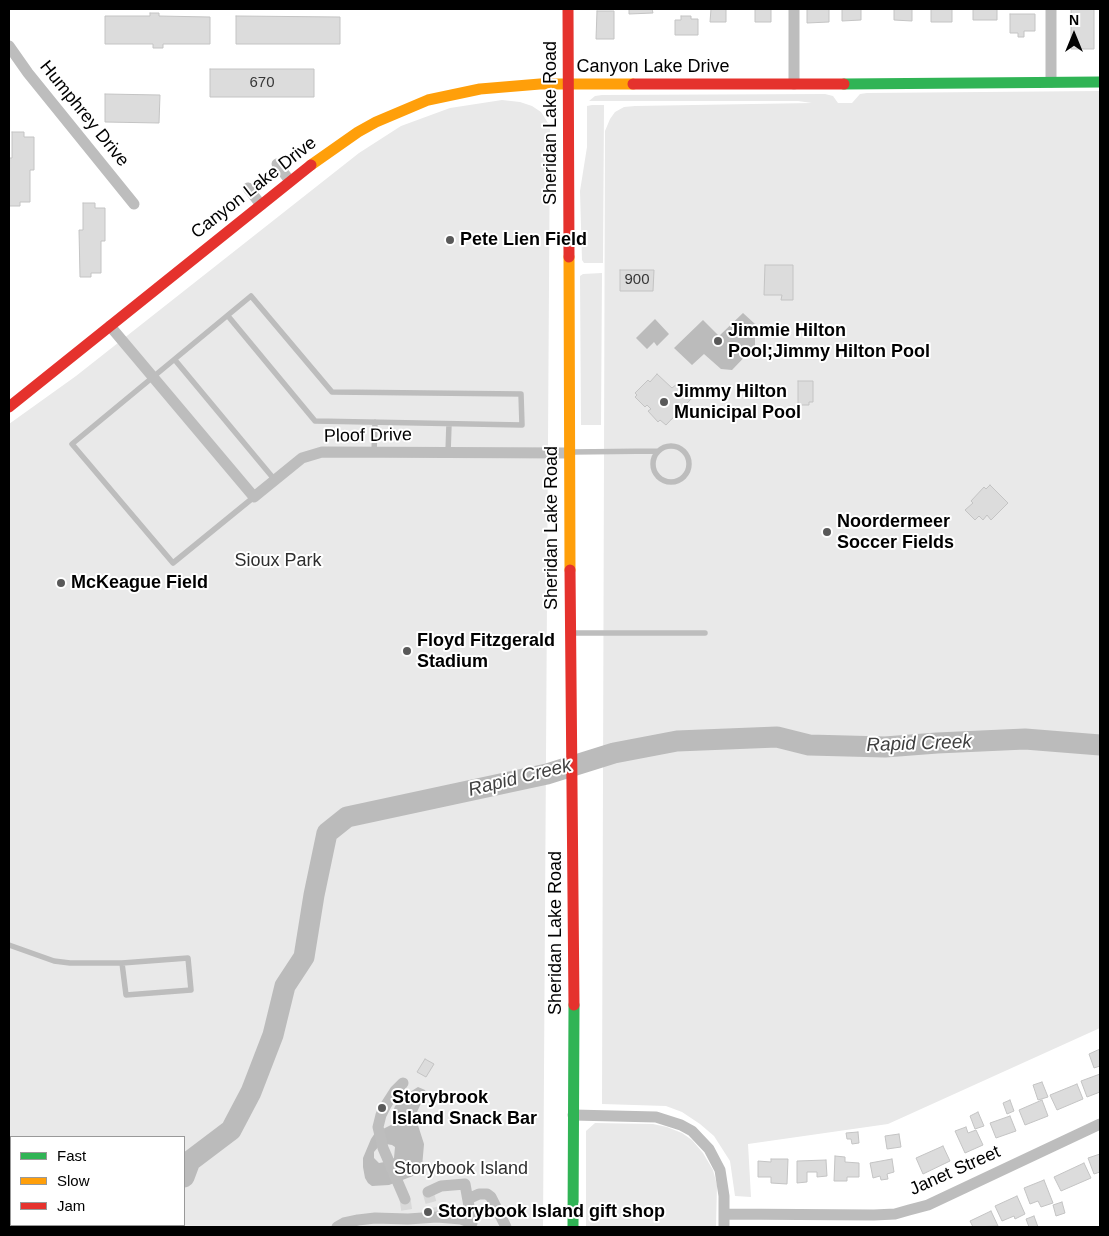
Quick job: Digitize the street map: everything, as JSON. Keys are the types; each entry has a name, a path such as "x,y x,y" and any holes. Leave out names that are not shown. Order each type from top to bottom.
{"street":[{"name":"Sheridan Lake Road","path":"568,9 571,793 574,929 573,1227"},
{"path":"794,9 794,84"},
{"path":"1051,9 1051,82"},
{"name":"Humphrey Drive","path":"9,46 33,79 134,204"},
{"name":"Canyon Lake Drive","path":"9,407 324,155 376,122 412,106 443,96 516,85 1100,82"},
{"path":"278,164 290,181"},
{"path":"248,188 261,204"},
{"path":"110,326 254,497"},
{"name":"Ploof Drive","path":"254,497 302,458 315,454 374,452 570,452"},
{"path":"403,1082 380,1115 378,1130 383,1148 405,1199"},
{"path":"573,1115 656,1117 681,1125 692,1131 716,1160 722,1179 724,1227"},
{"name":"Janet Street","path":"724,1214 894,1214 928,1205 1100,1124"},
{"path":"428,1192 441,1186 465,1184 472,1225"},
{"path":"468,1199 479,1194 487,1194 491,1197 506,1227"},
{"path":"337,1227 344,1223 375,1218 408,1219 437,1217 461,1219 472,1225"},
{"path":"397,1227 408,1219"}],"lane":[{"path":"228,316 315,421 522,425 521,394 332,392 251,296 153,379 72,444 173,563 254,497"},
{"path":"175,360 274,479"},
{"path":"374,452 375,422"},
{"path":"448,452 449,424"},
{"path":"570,452 658,451 669,446 675,446 685,452 689,463 688,470 682,479 676,482 664,482 655,474 652,462 658,451"},
{"path":"570,633 706,633"},
{"path":"9,944 54,961 86,964 188,958 191,990 126,995 122,963"}],"green space":[{"path":"1100,91 1100,1028 888,1124 748,1144 751,1197 735,1196 730,1161 714,1136 700,1124 682,1112 666,1106 602,1104 605,131 615,112 624,107 812,103 798,101 589,101 595,96 602,95 825,94 833,96 838,103 852,103 860,94 867,93"},
{"name":"Sioux Park","path":"502,100 520,102 532,106 541,112 550,126 543,1227 9,1227 9,424 76,376 359,153 401,126 450,108"},
{"path":"604,105 603,263 584,263 582,260 580,191 587,147 587,106"},
{"path":"602,273 601,425 581,425 580,276 583,274"},
{"path":"595,1123 653,1124 682,1133 692,1140 703,1153 713,1170 717,1185 716,1227 586,1227 586,1131"}],"shaded area":[{"name":"Jimmie Hilton Pool;Jimmy Hilton Pool","path":"743,313 755,324 755,346 732,370 721,369 704,354 692,365 674,348 703,320 719,336"},
{"path":"655,319 669,334 657,346 654,342 647,349 636,338"},
{"path":"418,1087 425,1090 426,1093 416,1114 424,1144 422,1167 413,1176 389,1185 372,1186 365,1178 363,1158 375,1133 391,1125 394,1121 393,1112 395,1106","holes":["392,1145 395,1147 394,1158 390,1161 379,1163 374,1158 374,1152 379,1146"]}],"building":[{"path":"629,9 652,9 653,13 629,14"},
{"path":"711,9 726,9 726,22 710,22"},
{"path":"755,9 771,9 771,22 755,22"},
{"path":"807,9 829,9 829,22 807,23"},
{"path":"842,9 861,9 861,20 842,21"},
{"path":"894,9 912,9 912,21 894,20"},
{"path":"931,9 952,9 952,22 931,22"},
{"path":"973,9 997,9 997,20 973,20"},
{"path":"1071,9 1094,9 1094,49 1071,49"},
{"path":"597,11 614,11 614,39 596,39"},
{"path":"150,13 159,13 159,16 210,17 210,44 163,44 163,48 153,48 153,44 105,44 105,16 150,16"},
{"path":"1010,14 1035,14 1035,31 1024,31 1024,37 1018,37 1018,33 1010,33"},
{"path":"236,16 340,17 340,44 236,44"},
{"path":"681,16 691,16 691,19 698,19 698,35 675,35 675,20 681,20"},
{"path":"210,69 314,69 314,97 210,97"},
{"path":"105,94 160,95 159,123 105,122"},
{"path":"12,132 24,132 24,137 34,137 34,170 30,170 30,202 20,202 20,206 9,206 9,158 12,158"},
{"path":"83,203 95,203 95,208 105,208 105,241 101,241 101,273 91,273 91,277 80,277 79,230 83,230"},
{"path":"765,265 793,265 793,300 781,300 782,295 764,295"},
{"path":"620,270 654,270 653,291 620,291"},
{"name":"Jimmy Hilton Municipal Pool","path":"657,374 672,388 677,384 683,389 686,385 693,391 689,395 692,398 666,425 660,420 658,422 648,411 651,409 647,405 645,407 635,397 637,395 635,393"},
{"path":"798,381 813,381 813,402 809,402 809,405 798,405"},
{"path":"990,485 1008,503 991,520 987,515 983,520 979,516 975,520 965,510 973,503 971,501 984,487 986,489"},
{"path":"1100,1049 1100,1066 1094,1068 1089,1054"},
{"path":"425,1059 434,1064 426,1077 417,1072"},
{"path":"1100,1074 1100,1092 1087,1097 1081,1081"},
{"path":"1042,1082 1048,1097 1038,1100 1033,1085"},
{"path":"1077,1084 1083,1099 1057,1110 1050,1095"},
{"path":"1010,1100 1014,1111 1007,1114 1003,1103"},
{"path":"1042,1100 1048,1116 1025,1125 1019,1110"},
{"path":"978,1112 984,1126 975,1129 970,1116"},
{"path":"1010,1116 1016,1131 996,1138 990,1123"},
{"path":"966,1127 968,1133 976,1130 983,1145 965,1153 955,1131"},
{"path":"858,1132 859,1143 852,1144 851,1139 847,1139 846,1133"},
{"path":"899,1134 901,1147 887,1149 885,1136"},
{"path":"943,1146 950,1161 923,1174 916,1158"},
{"path":"1100,1154 1100,1172 1094,1174 1088,1158"},
{"path":"835,1156 845,1157 845,1162 859,1163 859,1177 847,1177 847,1181 834,1181"},
{"path":"771,1159 788,1159 787,1184 771,1183 771,1177 758,1177 758,1161 771,1162"},
{"path":"892,1159 894,1172 887,1174 888,1179 881,1180 880,1176 873,1178 870,1163"},
{"path":"826,1160 827,1176 817,1177 817,1172 807,1172 807,1182 797,1183 797,1161"},
{"path":"1084,1163 1091,1178 1061,1191 1054,1177"},
{"path":"1044,1180 1053,1203 1041,1207 1038,1201 1030,1204 1024,1188"},
{"path":"1017,1196 1025,1214 1015,1219 1014,1216 1002,1221 995,1206"},
{"path":"1062,1202 1065,1213 1056,1216 1053,1205"},
{"path":"991,1211 998,1226 973,1227 970,1221"},
{"path":"1034,1216 1038,1227 1029,1227 1026,1219"}],"waterway":[{"name":"Rapid Creek","path":"185,1174 190,1161 231,1130 251,1092 273,1035 285,986 304,957 327,833 347,817 547,774 614,753 677,741 777,737 809,745 885,747 1025,739 1100,745"}],"tunnel":[{"path":"428,1192 435,1217"},
{"path":"405,1199 408,1219"}],"traffic: fast":[{"path":"844,84 1100,82"},
{"path":"573,1227 574,1005"}],"traffic: slow":[{"path":"311,165 358,132 376,122 428,100 480,89 540,84 633,84"},
{"path":"569,257 570,570"}],"traffic: jam":[{"path":"568,9 569,257"},
{"path":"633,84 844,84"},
{"path":"9,407 311,165"},
{"path":"570,570 574,1005"}],"place":[{"name":"Pete Lien Field","path":"450,240"},
{"name":"Jimmie Hilton Pool;Jimmy Hilton Pool","path":"718,341"},
{"name":"Jimmy Hilton Municipal Pool","path":"664,402"},
{"name":"Noordermeer Soccer Fields","path":"827,532"},
{"name":"McKeague Field","path":"61,583"},
{"name":"Floyd Fitzgerald Stadium","path":"407,651"},
{"name":"Storybrook Island Snack Bar","path":"382,1108"},
{"name":"Storybook Island gift shop","path":"428,1212"}],"park label":[{"name":"Storybook Island","path":"461,1169"}]}
